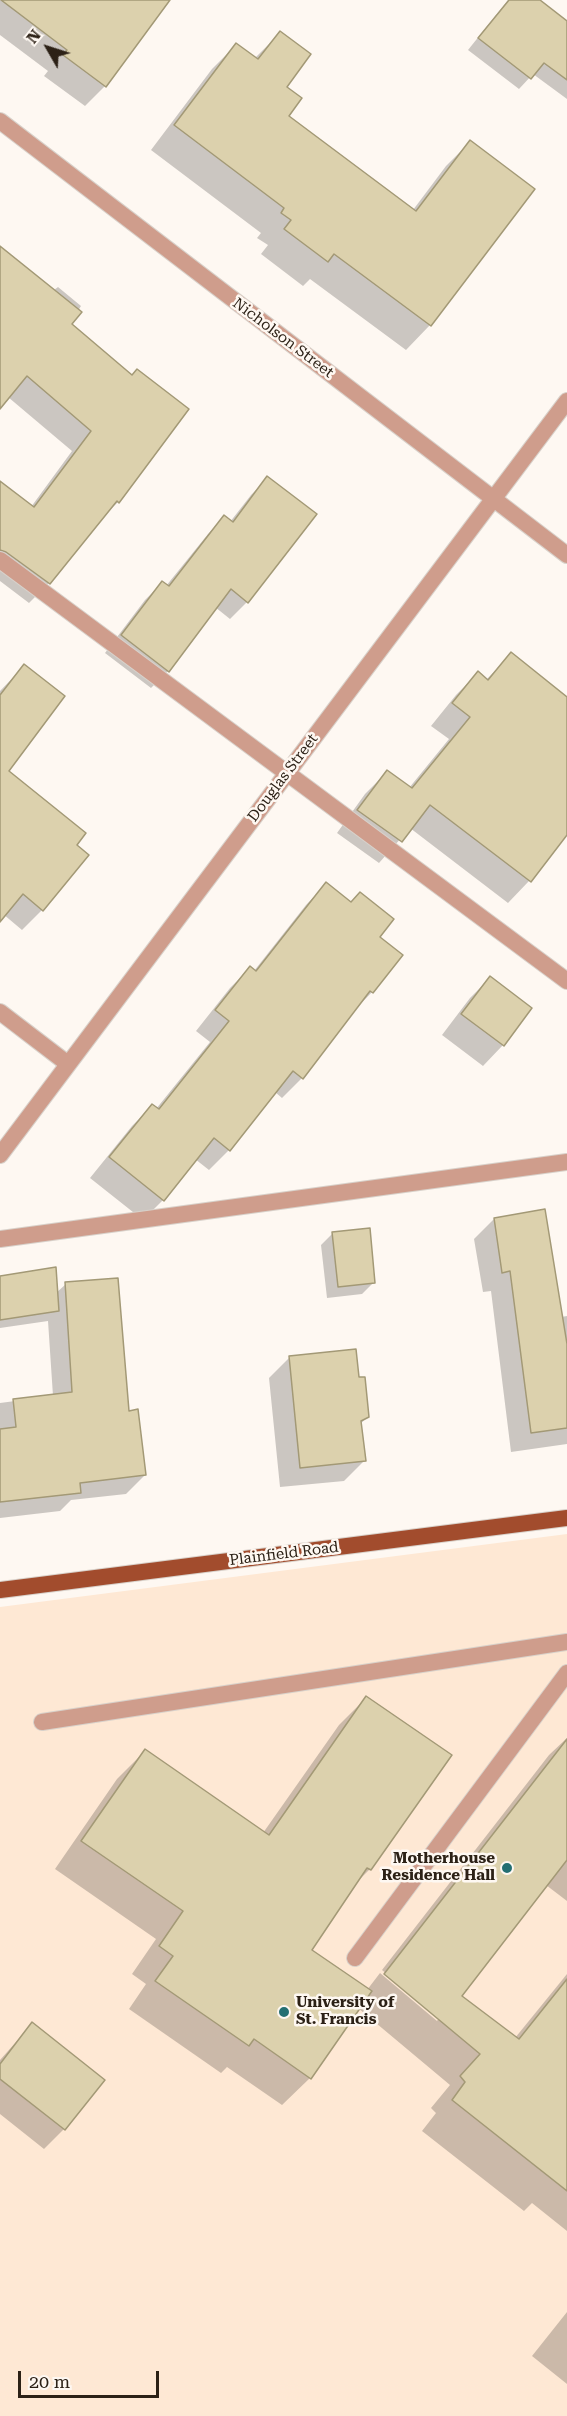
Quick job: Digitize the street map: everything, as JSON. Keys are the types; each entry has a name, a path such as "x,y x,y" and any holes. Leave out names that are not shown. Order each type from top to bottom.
{"main road":[{"name":"Plainfield Road","path":"0,1590 567,1518"}],"street":[{"name":"Nicholson Street","path":"0,121 567,555"},
{"name":"Douglas Street","path":"0,1155 567,401"},
{"path":"0,561 567,981"},
{"path":"0,1011 68,1065"},
{"path":"0,1239 567,1162"},
{"path":"42,1722 567,1641"},
{"path":"355,1958 567,1673"}],"shaded area":[{"name":"University of St. Francis","path":"567,1534 567,2416 0,2416 0,1607"}],"building":[{"path":"1,0 170,0 106,87 63,55 67,50"},
{"path":"509,0 540,0 567,21 567,80 544,63 531,79 478,38"},
{"path":"280,31 311,54 287,87 302,98 289,116 416,211 470,140 535,189 431,326 334,254 328,262 284,229 291,220 281,213 284,208 174,125 236,43 258,59"},
{"path":"0,246 82,312 72,324 132,375 137,369 189,409 119,503 117,501 50,584 0,550 0,481 34,507 91,431 27,376 0,409"},
{"path":"267,476 317,514 248,603 231,589 169,672 121,635 162,581 169,586 224,515 233,522"},
{"path":"511,652 567,697 567,835 531,882 430,805 402,842 357,810 387,770 412,788 470,717 452,703 478,671 488,680"},
{"path":"24,664 65,696 9,771 86,833 77,845 89,855 43,911 23,894 0,922 0,695"},
{"path":"326,882 351,902 360,892 394,919 380,937 403,955 373,993 370,991 303,1079 293,1071 230,1151 214,1138 164,1201 109,1157 152,1104 159,1109 229,1021 215,1010 250,966 256,971"},
{"path":"490,976 532,1008 504,1046 461,1014"},
{"path":"545,1209 567,1344 567,1428 531,1433 510,1271 502,1273 494,1218"},
{"path":"370,1228 375,1283 338,1287 332,1232"},
{"path":"56,1267 59,1311 0,1320 0,1276"},
{"path":"118,1278 129,1411 138,1409 146,1475 80,1483 81,1493 0,1502 0,1429 16,1427 13,1399 72,1392 65,1282"},
{"path":"356,1349 359,1377 365,1377 369,1417 361,1421 366,1461 300,1468 289,1356"},
{"path":"366,1696 452,1755 371,1870 367,1868 312,1950 372,1991 311,2079 254,2039 249,2046 155,1981 173,1956 159,1946 183,1911 81,1841 145,1749 269,1835"},
{"path":"567,1739 567,1860 462,1996 519,2039 567,1979 567,2191 452,2100 465,2082 460,2076 480,2054 384,1974"},
{"path":"32,2022 105,2080 65,2130 0,2079 0,2064"}],"place":[{"name":"Motherhouse Residence Hall","path":"507,1868"},
{"name":"University of St. Francis","path":"284,2012"}]}
